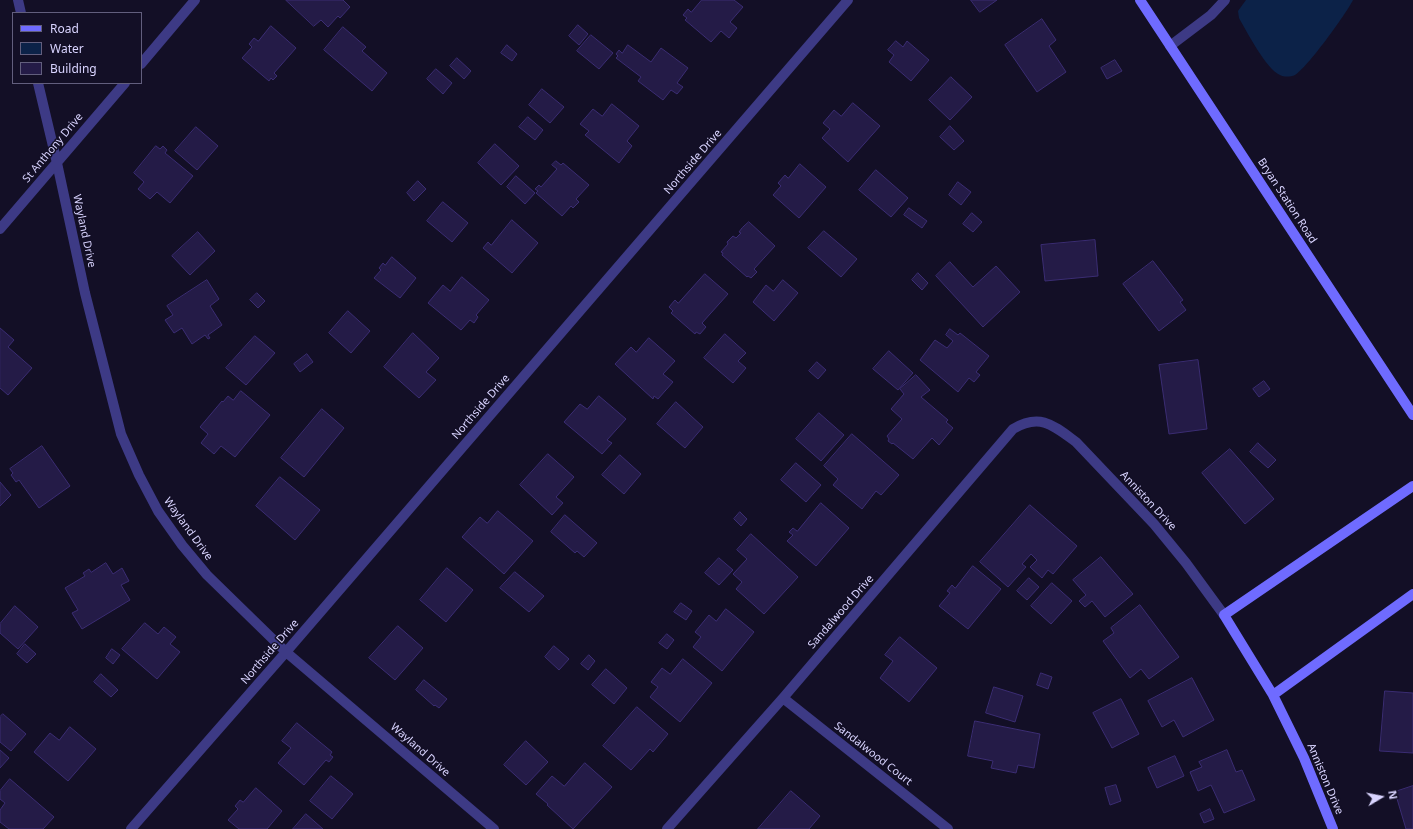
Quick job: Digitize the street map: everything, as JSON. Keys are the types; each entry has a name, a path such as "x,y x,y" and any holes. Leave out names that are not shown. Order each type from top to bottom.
{"street":[{"path":"18,0 21,12"},
{"path":"142,63 195,0"},
{"name":"Northside Drive","path":"131,829 286,652 848,0"},
{"name":"Bryan Station Road","path":"1140,0 1413,415"},
{"path":"1170,46 1211,15 1225,0"},
{"name":"Wayland Drive","path":"38,84 85,293 121,434 139,475 158,511 182,545 207,575 286,652 494,829"},
{"name":"St Anthony Drive","path":"0,229 124,84"},
{"name":"Anniston Drive","path":"1039,421 1047,423 1062,431 1081,448 1158,529 1186,562 1224,615 1273,695 1304,758 1332,829"},
{"name":"Sandalwood Drive","path":"667,829 783,698 1013,430 1022,424 1039,421"},
{"path":"1224,615 1413,486"},
{"path":"1273,695 1413,594"},
{"name":"Sandalwood Court","path":"783,698 948,829"}],"water":[{"path":"1246,0 1353,0 1335,28 1301,70 1295,75 1283,76 1269,66 1257,50 1239,18 1238,11"}],"building":[{"path":"286,0 343,0 350,7 340,18 338,16 328,27 321,20 314,26"},
{"path":"702,0 734,0 743,7 730,22 737,28 729,38 721,31 711,42 685,20 687,18 683,15 688,9 691,12"},
{"path":"971,0 997,0 980,12"},
{"path":"1042,19 1056,40 1049,46 1066,72 1037,92 1005,45"},
{"path":"578,25 588,34 579,45 569,36"},
{"path":"271,26 296,48 274,73 277,76 273,80 271,78 269,81 242,58 252,47 249,44 254,38 258,41"},
{"path":"343,27 366,47 362,51 387,73 372,91 324,50"},
{"path":"591,35 613,53 599,69 577,51"},
{"path":"896,41 903,47 907,41 929,60 911,81 889,62 894,55 888,50"},
{"path":"507,45 517,54 512,61 501,53"},
{"path":"628,45 651,62 661,48 688,68 677,83 683,87 677,94 671,90 663,100 638,81 641,77 616,58 618,56 616,54 619,50 622,53"},
{"path":"457,58 471,71 464,79 450,66"},
{"path":"1115,60 1122,71 1107,79 1101,68"},
{"path":"436,69 452,83 443,94 427,79"},
{"path":"951,77 972,97 950,120 929,100"},
{"path":"542,89 564,107 550,123 529,105"},
{"path":"853,103 880,126 848,162 822,138 830,129 823,123 834,110 841,116"},
{"path":"612,104 639,126 627,141 632,146 619,163 585,135 589,131 580,124 593,109 602,116"},
{"path":"528,117 543,130 535,140 519,127"},
{"path":"950,126 964,141 954,150 940,137"},
{"path":"196,127 218,146 197,170 175,151"},
{"path":"495,144 519,166 501,185 478,163"},
{"path":"156,146 160,149 163,146 167,150 165,153 193,176 170,203 157,192 150,199 138,189 144,182 134,173"},
{"path":"556,161 561,165 563,163 589,185 576,199 579,202 573,208 571,206 562,216 536,193 538,191 535,189 539,185 541,187 557,169 552,165"},
{"path":"800,164 826,187 799,218 773,195 781,186 778,183 785,175 788,178"},
{"path":"876,170 908,198 891,217 859,190"},
{"path":"516,176 535,193 525,204 507,187"},
{"path":"418,181 426,189 414,201 407,193"},
{"path":"958,182 971,192 961,205 949,195"},
{"path":"443,202 468,223 452,242 427,221"},
{"path":"909,208 927,221 922,228 904,215"},
{"path":"972,213 982,222 973,232 963,224"},
{"path":"512,220 538,243 512,273 483,248 488,242 491,245"},
{"path":"749,222 775,246 754,269 757,272 751,278 748,276 747,277 722,255 723,253 721,252 728,244 727,242 733,236 736,238 741,233 739,232 742,228"},
{"path":"824,231 857,259 841,277 808,248"},
{"path":"198,232 215,251 190,275 172,256"},
{"path":"1095,240 1098,276 1045,281 1041,245"},
{"path":"392,257 416,278 400,298 374,278 381,270 379,268 383,263 385,265"},
{"path":"1153,261 1183,300 1180,302 1186,310 1159,331 1123,284"},
{"path":"950,262 973,287 996,266 1020,292 983,327 936,276"},
{"path":"918,273 928,283 922,290 912,280"},
{"path":"705,274 728,294 702,323 706,327 700,334 696,332 695,334 671,313 673,311 669,307 675,300 678,303"},
{"path":"462,277 489,300 476,315 478,317 474,323 470,320 461,330 428,303 443,285 450,291"},
{"path":"207,280 219,299 210,306 222,325 208,335 210,338 208,339 205,335 192,344 182,328 174,333 165,320 173,315 167,306"},
{"path":"783,280 798,293 774,321 753,302 766,285 773,291"},
{"path":"257,293 265,301 258,308 250,300"},
{"path":"348,311 370,331 351,353 329,333"},
{"path":"0,328 14,340 8,347 32,368 8,395 0,388"},
{"path":"950,329 958,335 960,333 989,356 976,372 980,375 974,382 969,378 958,392 920,360 935,340 947,348 953,341 946,335"},
{"path":"413,333 439,358 426,372 436,380 419,398 384,367"},
{"path":"725,334 746,353 738,361 746,368 733,383 704,358"},
{"path":"255,336 275,353 246,385 226,368"},
{"path":"649,338 675,361 663,374 673,382 658,399 654,396 653,399 615,364 631,347 636,352"},
{"path":"889,351 913,373 898,390 873,369"},
{"path":"307,354 313,362 300,372 294,364"},
{"path":"1198,360 1207,429 1169,434 1159,365"},
{"path":"817,362 826,370 818,379 809,371"},
{"path":"916,375 930,390 921,397 948,420 946,422 953,428 939,445 932,438 913,459 893,443 892,444 888,441 889,439 887,436 902,419 891,409 904,394 900,389"},
{"path":"1264,381 1270,389 1259,397 1253,389"},
{"path":"241,391 270,415 235,457 221,446 214,454 201,443 208,434 200,427 222,401 223,402 228,396 233,400"},
{"path":"599,396 626,419 607,440 612,443 602,454 564,422 580,404 587,409"},
{"path":"676,402 703,427 685,448 657,424"},
{"path":"322,409 344,428 304,477 281,458"},
{"path":"819,413 844,435 821,461 796,439"},
{"path":"852,434 899,475 881,495 876,491 862,509 833,485 838,479 824,466"},
{"path":"1258,443 1276,460 1268,468 1250,452"},
{"path":"42,446 70,486 39,508 19,480 16,482 11,475 13,473 10,469"},
{"path":"1230,449 1274,499 1245,524 1202,473"},
{"path":"548,454 574,477 556,497 563,503 552,515 520,485"},
{"path":"620,455 641,474 624,494 602,475"},
{"path":"796,463 821,485 806,502 781,480"},
{"path":"280,477 320,510 295,540 256,506"},
{"path":"0,482 11,495 0,506"},
{"path":"821,503 849,528 816,566 787,541 793,535 789,532 793,528 797,531"},
{"path":"1030,505 1077,546 1053,574 1048,570 1042,578 1030,567 1037,560 1031,554 1022,564 1026,567 1008,587 980,562"},
{"path":"498,511 533,541 504,574 462,537 480,517 487,523"},
{"path":"740,512 747,519 741,526 734,519"},
{"path":"565,515 597,543 584,557 577,551 575,553 551,532"},
{"path":"751,534 798,577 764,614 736,589 742,582 733,574 747,559 737,550"},
{"path":"1101,557 1133,594 1105,617 1092,601 1085,607 1079,601 1086,595 1073,580"},
{"path":"719,558 733,570 719,585 705,573"},
{"path":"106,563 113,574 122,568 129,581 121,585 130,600 82,629 72,613 78,610 65,588 85,576 83,573 89,569 91,572"},
{"path":"973,566 1001,589 968,629 939,606 950,593 947,591 952,585 955,588"},
{"path":"447,568 473,590 446,622 420,600"},
{"path":"515,572 544,596 529,612 500,588"},
{"path":"1029,578 1039,587 1027,600 1017,591"},
{"path":"1052,583 1072,601 1051,624 1031,606"},
{"path":"681,603 692,611 686,620 674,612"},
{"path":"1140,605 1179,657 1149,679 1141,669 1130,678 1103,641 1114,633 1111,628"},
{"path":"15,606 38,627 18,649 0,633 0,624"},
{"path":"726,609 754,632 722,671 693,647 701,637 695,632 709,615 716,621"},
{"path":"145,623 158,634 164,627 176,637 170,644 180,652 157,679 122,649"},
{"path":"398,626 423,648 395,680 369,658"},
{"path":"667,634 674,640 667,649 659,643"},
{"path":"900,637 937,668 909,702 880,678 893,661 885,655"},
{"path":"25,644 36,654 27,663 17,654"},
{"path":"554,646 569,659 559,670 545,657"},
{"path":"112,649 120,655 113,664 106,658"},
{"path":"589,655 595,661 588,670 581,664"},
{"path":"683,659 712,683 680,722 650,697 658,687 651,682 662,668 670,674"},
{"path":"606,669 627,688 614,704 592,685"},
{"path":"1041,673 1052,677 1048,689 1037,685"},
{"path":"101,674 118,690 111,697 94,682"},
{"path":"1192,678 1214,720 1183,737 1174,720 1162,727 1148,701"},
{"path":"424,680 447,699 439,708 435,705 434,706 416,690"},
{"path":"994,687 1023,696 1015,722 986,713"},
{"path":"1385,691 1413,693 1413,753 1380,751"},
{"path":"1121,699 1139,734 1112,748 1093,713"},
{"path":"637,707 668,734 653,752 650,749 631,770 603,746"},
{"path":"3,714 26,734 11,751 0,742 0,717"},
{"path":"975,721 1040,734 1034,768 1018,765 1016,773 991,768 993,761 968,756"},
{"path":"297,723 332,752 330,755 333,757 329,762 326,760 304,785 278,763 291,748 282,741"},
{"path":"70,727 96,749 68,781 34,752 50,733 59,740"},
{"path":"526,741 548,762 526,785 504,765"},
{"path":"0,750 9,758 0,768"},
{"path":"1227,750 1236,772 1242,770 1255,800 1224,813 1211,785 1198,791 1190,772 1202,767 1199,762"},
{"path":"1175,756 1184,776 1157,788 1148,768"},
{"path":"585,763 612,787 573,829 536,794 552,776 564,786"},
{"path":"331,776 353,794 332,819 310,801"},
{"path":"10,779 54,817 43,829 9,829 0,822 0,810 5,803 0,799 0,791"},
{"path":"1116,785 1121,801 1110,805 1105,788"},
{"path":"1413,786 1413,829 1406,829 1395,792"},
{"path":"256,788 282,811 267,829 239,829 228,820 238,809 235,806 240,800 243,802"},
{"path":"791,791 820,816 809,829 758,829"},
{"path":"1210,809 1214,819 1204,823 1200,814"},
{"path":"306,814 323,829 293,829"}]}
